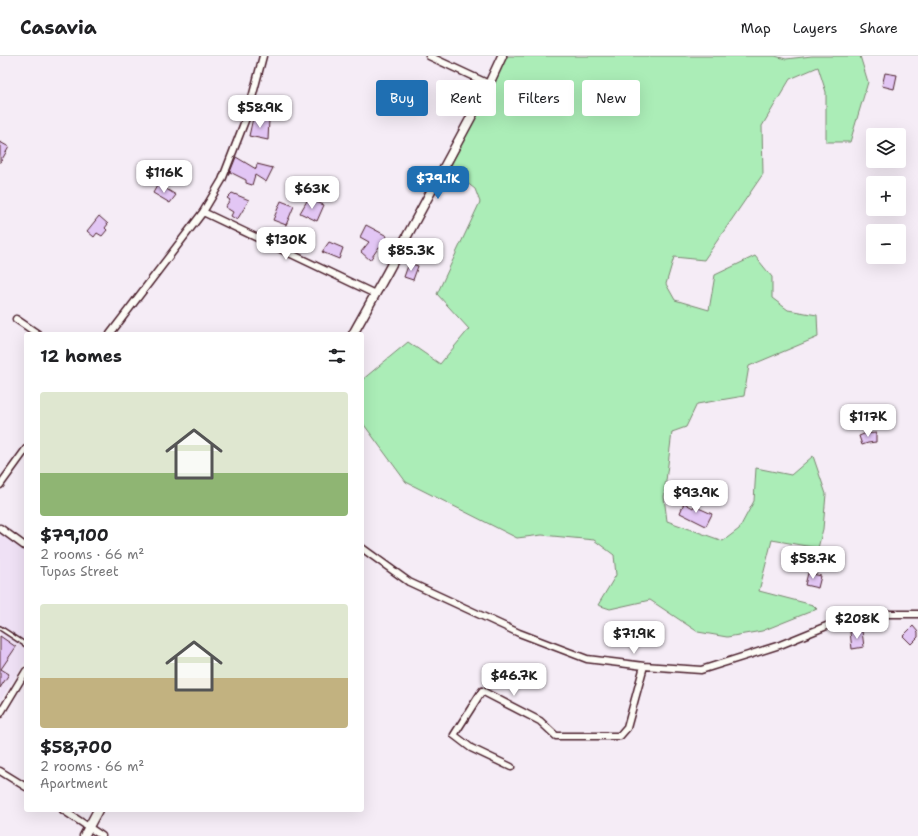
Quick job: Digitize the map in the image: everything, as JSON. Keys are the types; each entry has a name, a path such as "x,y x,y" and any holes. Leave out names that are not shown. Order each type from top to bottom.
{"street":[{"path":"112,332 204,212 222,180 248,113 264,56"},
{"path":"429,56 480,80"},
{"path":"491,80 502,56"},
{"path":"354,332 472,116"},
{"path":"204,212 375,294"},
{"path":"16,319 35,332"},
{"path":"0,485 24,452"},
{"path":"0,528 24,546"},
{"path":"364,549 409,582 519,632 587,658 644,666 701,670 780,645 856,614 918,614"},
{"path":"511,767 471,748 454,735 482,691 540,720 556,736 620,736 627,728 644,666"},
{"path":"0,714 24,674"},
{"path":"0,771 24,786"},
{"path":"66,812 90,826 102,836"},
{"path":"84,836 97,812"}],"lane":[{"path":"0,628 24,644"}],"shaded area":[{"path":"0,532 24,550 24,664 0,701"}],"green space":[{"path":"507,56 775,56 786,59 812,56 860,56 868,82 850,142 826,142 826,92 818,67 790,79 762,126 763,174 704,260 674,257 666,284 675,300 709,310 715,275 755,256 772,277 772,298 788,310 817,315 818,337 749,366 744,396 697,404 686,427 672,432 664,497 667,521 723,541 739,529 754,501 756,468 791,475 813,456 826,494 823,529 818,548 772,540 759,591 813,605 817,609 762,631 727,637 698,632 650,600 610,609 598,605 616,575 614,555 594,540 542,535 517,538 406,482 364,425 364,378 408,342 440,364 469,329 437,294 480,202 475,189 449,169 476,116 496,116 496,80 495,80"}],"building":[{"path":"885,73 897,75 894,89 882,86"},
{"path":"253,118 269,120 268,140 249,136"},
{"path":"0,142 9,147 0,163"},
{"path":"236,157 256,169 257,164 273,168 266,182 255,175 252,185 246,183 246,180 230,172"},
{"path":"158,184 176,195 170,203 153,193"},
{"path":"232,193 249,200 237,220 231,216 233,212 225,207 230,200 227,198"},
{"path":"308,199 324,205 317,221 300,213"},
{"path":"281,201 294,206 286,225 273,220"},
{"path":"99,216 108,224 105,228 107,230 102,236 97,233 94,237 87,231"},
{"path":"366,225 387,236 381,247 379,247 370,260 361,252 369,242 360,237"},
{"path":"329,242 343,248 339,259 322,252"},
{"path":"409,263 418,266 413,280 404,277"},
{"path":"876,433 876,442 862,445 859,436"},
{"path":"684,503 693,508 694,506 712,514 706,526 680,513"},
{"path":"808,573 821,576 818,588 805,585"},
{"path":"913,626 918,632 918,637 911,644 903,636"},
{"path":"862,631 864,647 852,649 850,632"},
{"path":"0,636 16,647 1,669 9,674 0,688"}]}
